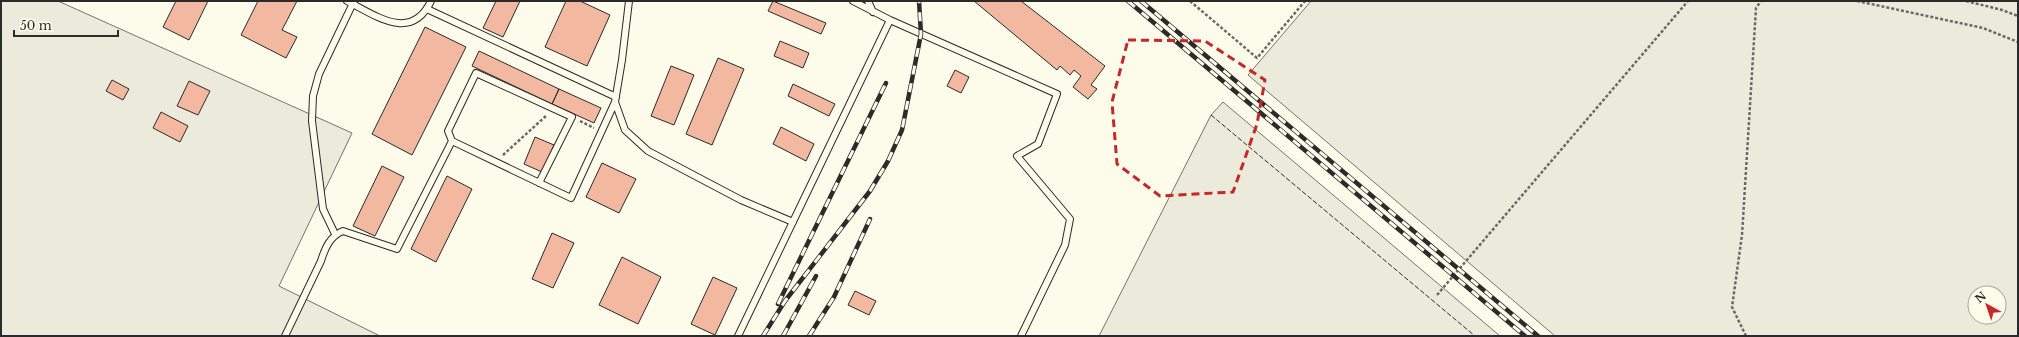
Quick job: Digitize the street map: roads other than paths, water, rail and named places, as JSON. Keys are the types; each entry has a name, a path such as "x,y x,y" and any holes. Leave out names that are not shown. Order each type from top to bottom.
{"lane":[{"path":"336,234 323,209 312,121 313,96 319,74 351,2 393,24 404,24 415,20 427,9 431,1"},
{"path":"539,183 572,118 476,73 448,131 452,141 539,183 571,198 615,99 629,1"},
{"path":"853,1 890,20 1057,94 1038,144 1017,156 1070,219 1065,245 1022,336"},
{"path":"868,1 873,12"},
{"path":"427,9 615,99 625,130 648,151 741,200 793,222"},
{"path":"738,336 890,20"},
{"path":"285,336 321,261 325,248 336,234 343,231 397,249 452,141"}],"railway":[{"path":"763,336 785,301 870,191 888,161 902,130 921,34 919,1"},
{"path":"1128,1 1525,336"},
{"path":"1141,1 1538,336"},
{"path":"778,304 886,83"},
{"path":"809,336 834,297 870,219"},
{"path":"783,336 816,276"}]}
